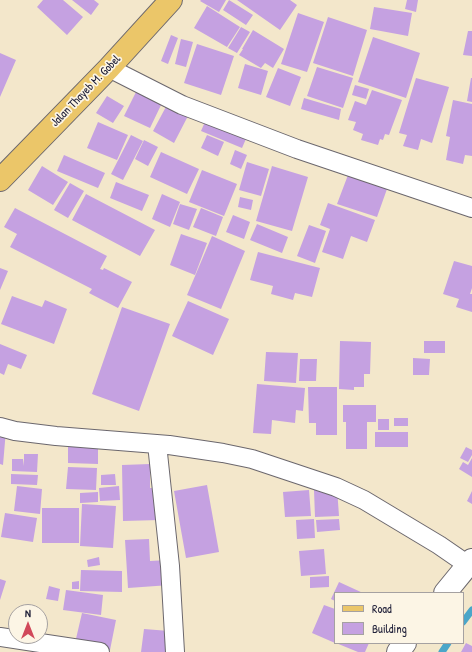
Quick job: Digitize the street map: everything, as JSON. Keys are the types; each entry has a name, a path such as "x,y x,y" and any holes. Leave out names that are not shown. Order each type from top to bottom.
{"main road":[{"name":"Jalan Thayeb M. Gobel","path":"1,177 109,68 171,0"}],"street":[{"path":"109,68 182,105 297,149 472,208"},
{"path":"0,427 15,431 56,436 157,444 223,452 252,459 336,487 364,500 470,562 446,592"},
{"path":"157,444 170,566 175,652"},
{"path":"0,637 100,652"},
{"path":"398,652 404,644"}],"building":[{"path":"43,0 63,0 83,17 67,35 37,7"},
{"path":"72,0 94,0 99,4 91,15"},
{"path":"226,0 219,12 200,1"},
{"path":"229,0 253,15 246,25 223,10"},
{"path":"237,0 290,0 297,5 280,30"},
{"path":"407,0 418,0 416,12 405,9"},
{"path":"207,6 240,27 227,47 194,28"},
{"path":"374,7 412,13 408,36 370,29"},
{"path":"298,13 324,22 307,72 281,64"},
{"path":"328,17 367,30 353,76 313,63"},
{"path":"241,27 250,32 237,53 228,48"},
{"path":"253,30 284,49 273,68 265,63 261,68 239,55"},
{"path":"468,31 472,31 472,56 463,55"},
{"path":"171,35 178,38 168,64 161,61"},
{"path":"373,37 420,53 406,98 358,82"},
{"path":"181,39 193,42 186,67 175,64"},
{"path":"197,44 234,56 221,95 184,83"},
{"path":"0,53 16,60 0,97"},
{"path":"245,64 268,71 261,95 238,88"},
{"path":"317,67 353,78 343,108 307,96"},
{"path":"278,68 301,77 290,106 266,97"},
{"path":"416,78 449,87 432,143 421,139 418,150 403,146 407,135 399,133"},
{"path":"472,78 472,102 467,101"},
{"path":"355,85 369,89 366,99 352,95"},
{"path":"137,90 162,103 150,128 124,116"},
{"path":"372,90 402,100 389,135 385,134 383,140 380,139 378,145 361,140 363,134 353,130 356,122 348,120 355,101 366,105"},
{"path":"107,96 124,106 113,123 96,113"},
{"path":"304,98 341,109 339,120 301,109"},
{"path":"453,100 472,104 472,156 465,155 463,164 446,160 450,137 446,136"},
{"path":"168,103 189,114 174,143 153,131"},
{"path":"208,115 249,132 242,148 201,131"},
{"path":"98,122 128,135 117,160 87,148"},
{"path":"131,135 143,141 123,180 111,174"},
{"path":"207,135 224,142 218,156 201,148"},
{"path":"144,140 158,147 148,166 135,159"},
{"path":"235,150 247,155 241,169 230,164"},
{"path":"161,152 199,169 187,194 150,177"},
{"path":"64,155 105,173 98,188 57,171"},
{"path":"247,162 269,169 261,196 239,190"},
{"path":"42,166 68,182 53,205 28,190"},
{"path":"272,166 308,177 292,231 256,221"},
{"path":"202,170 237,184 224,216 189,202"},
{"path":"348,175 387,189 377,217 337,204"},
{"path":"116,182 149,195 142,211 110,198"},
{"path":"70,183 84,191 68,218 54,210"},
{"path":"86,194 155,230 140,256 72,220"},
{"path":"162,194 180,202 170,227 152,219"},
{"path":"240,197 253,200 251,210 238,207"},
{"path":"328,203 375,220 367,242 351,236 343,259 322,252 330,229 320,225"},
{"path":"180,204 197,209 189,230 173,224"},
{"path":"15,208 107,256 100,269 103,270 104,268 132,282 118,308 89,293 92,289 10,247 17,234 4,227"},
{"path":"201,208 223,217 216,236 193,227"},
{"path":"233,215 250,222 244,239 226,232"},
{"path":"257,224 288,237 282,253 250,240"},
{"path":"309,225 326,231 315,263 297,256"},
{"path":"181,234 207,243 195,275 170,265"},
{"path":"212,236 245,251 221,309 187,295"},
{"path":"258,252 320,268 312,297 295,293 293,300 271,294 273,286 250,280"},
{"path":"454,261 472,266 472,288 470,294 472,294 472,312 456,307 459,299 443,294"},
{"path":"0,268 8,271 0,290"},
{"path":"12,296 42,307 45,300 67,309 54,344 1,324"},
{"path":"188,301 229,319 213,355 172,336"},
{"path":"122,307 170,324 139,411 92,394"},
{"path":"340,341 371,342 370,374 364,374 364,387 354,387 354,390 339,389"},
{"path":"424,341 445,341 445,353 424,353"},
{"path":"0,344 27,355 21,369 8,364 4,375 0,373"},
{"path":"266,352 298,353 296,383 264,381"},
{"path":"413,358 430,359 429,375 413,375"},
{"path":"300,359 317,359 316,381 299,381"},
{"path":"257,384 305,388 303,411 296,410 295,423 272,420 271,434 253,433"},
{"path":"308,387 337,387 337,435 316,435 316,423 309,423"},
{"path":"343,405 376,405 376,422 367,422 367,449 346,449 346,422 343,422"},
{"path":"394,418 408,418 408,426 394,426"},
{"path":"378,419 389,419 389,430 378,430"},
{"path":"0,429 6,430 3,465 0,464"},
{"path":"375,432 408,432 408,447 375,447"},
{"path":"68,445 98,446 98,464 68,463"},
{"path":"466,447 472,450 472,455 468,462 460,458"},
{"path":"24,454 38,454 37,472 12,471 12,459 23,459 24,466"},
{"path":"472,458 472,477 459,469 463,462 468,465"},
{"path":"150,464 150,488 159,488 160,520 123,521 122,465"},
{"path":"68,467 97,468 96,490 66,489"},
{"path":"11,474 38,475 37,485 11,484"},
{"path":"115,474 116,485 101,485 101,475"},
{"path":"207,485 219,552 186,558 174,491"},
{"path":"17,486 42,489 40,514 14,511"},
{"path":"119,486 120,500 100,501 99,488"},
{"path":"337,488 339,516 315,517 314,490"},
{"path":"309,490 311,516 285,517 283,492"},
{"path":"472,491 472,504 467,501"},
{"path":"98,492 98,502 80,503 80,493"},
{"path":"82,504 116,506 113,548 80,546"},
{"path":"42,508 79,508 79,543 42,543"},
{"path":"5,513 37,518 33,542 1,537"},
{"path":"314,519 315,538 297,539 296,520"},
{"path":"339,519 340,530 317,532 316,520"},
{"path":"149,539 150,561 168,560 170,585 128,588 125,540"},
{"path":"324,549 326,574 301,576 299,551"},
{"path":"99,557 100,565 88,567 87,560"},
{"path":"81,570 122,571 122,592 80,591"},
{"path":"329,576 329,587 310,588 310,577"},
{"path":"0,579 6,581 0,600"},
{"path":"79,581 79,589 72,589 72,582"},
{"path":"339,582 361,592 334,592"},
{"path":"49,586 60,589 58,601 46,599"},
{"path":"66,590 103,595 101,615 63,610"},
{"path":"334,593 334,600 331,599"},
{"path":"324,605 334,609 334,643 312,633"},
{"path":"82,613 116,620 110,650 75,643"},
{"path":"144,629 169,631 166,652 141,652"},
{"path":"466,643 472,646 472,652 461,652"},
{"path":"338,644 369,644 365,652 358,652"}],"waterway":[{"path":"464,621 472,610"},
{"path":"442,652 447,644"}]}
